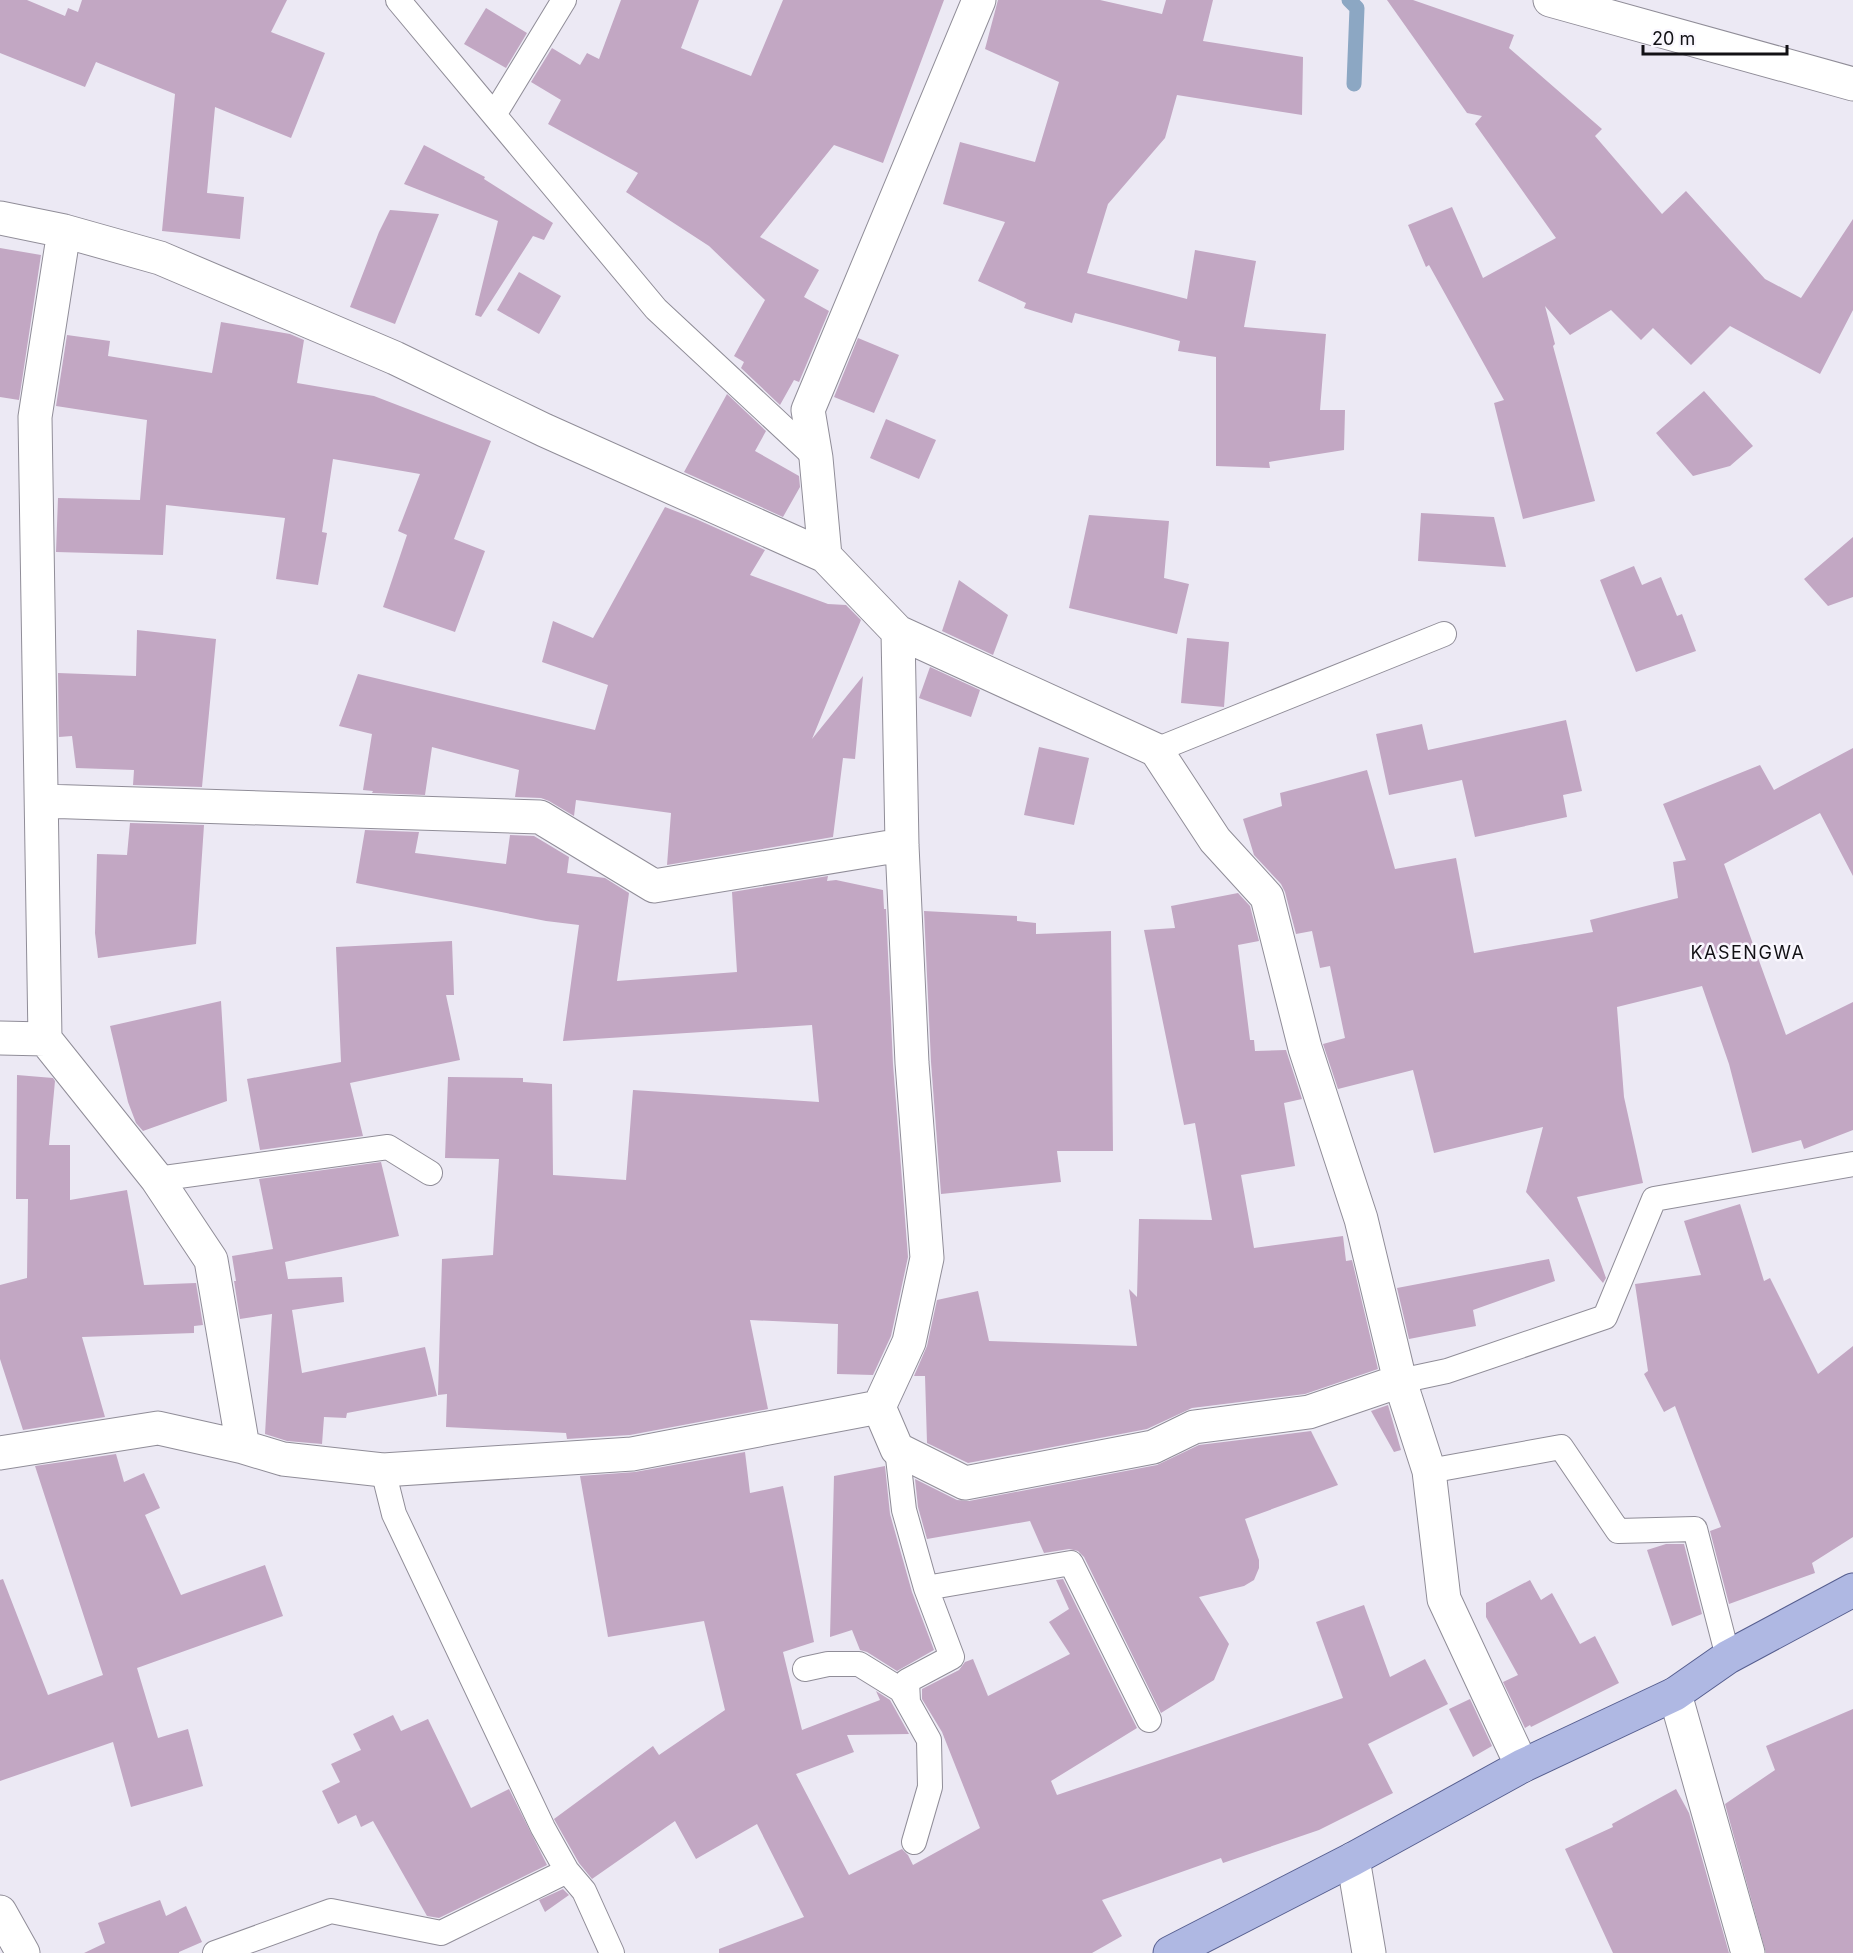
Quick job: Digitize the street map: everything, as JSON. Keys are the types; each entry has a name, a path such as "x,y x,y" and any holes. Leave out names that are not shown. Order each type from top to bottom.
{"main road":[{"path":"1170,1953 1353,1859 1522,1766 1675,1694 1728,1657 1853,1590"}],"street":[{"path":"825,556 816,458 808,410 979,0"},
{"path":"1551,0 1853,84"},
{"path":"0,218 64,231 160,258 395,358 544,430 825,556 898,632 1156,750 1215,840 1267,897 1305,1048 1361,1218 1400,1382 1429,1471 1444,1599 1522,1766"},
{"path":"64,231 35,417 45,1039 157,1179 211,1260 243,1447"},
{"path":"898,632 903,845 912,1063 927,1258 909,1342 879,1407 897,1449 966,1483 1153,1447 1194,1426 1309,1412 1400,1382"},
{"path":"42,801 540,817 654,886 903,845"},
{"path":"0,1038 45,1039"},
{"path":"0,1453 158,1428 243,1447 283,1459 383,1470 632,1454 879,1407"},
{"path":"1675,1694 1748,1953"},
{"path":"1353,1859 1369,1953"},
{"path":"0,1912 23,1953"}],"lane":[{"path":"398,0 656,309 816,458"},
{"path":"494,115 564,0"},
{"path":"1156,750 1444,634"},
{"path":"157,1179 388,1147 430,1173"},
{"path":"1400,1382 1448,1371 1605,1317 1654,1199 1853,1164"},
{"path":"1429,1471 1561,1448 1618,1532 1695,1529 1728,1657"},
{"path":"897,1449 904,1510 926,1588 952,1657 907,1682 908,1702"},
{"path":"383,1470 394,1514 543,1828 567,1871 584,1891 612,1953"},
{"path":"926,1588 1071,1563 1149,1720"},
{"path":"805,1669 828,1664 859,1664 901,1690 928,1740 930,1787 914,1842"},
{"path":"215,1953 331,1911 441,1933 567,1871"}],"building":[{"path":"0,0 27,0 65,16 68,8 78,12 82,0 287,0 271,32 325,53 291,138 215,107 207,193 244,197 240,239 162,231 175,94 96,62 85,87 0,53"},
{"path":"621,0 699,0 681,48 751,76 783,0 944,0 883,163 834,145 760,237 819,270 804,297 829,311 799,382 794,380 780,405 741,368 744,362 734,356 765,300 709,246 626,192 638,173 548,124 561,100 531,82 552,48 580,65 587,53 599,59"},
{"path":"998,0 1100,0 1162,14 1166,0 1213,0 1203,41 1303,57 1302,115 1177,95 1165,138 1108,204 1087,273 1187,299 1195,250 1256,261 1244,327 1326,334 1320,410 1345,410 1344,450 1269,462 1270,468 1216,466 1216,357 1178,351 1180,341 1075,313 1072,323 1024,308 1026,303 978,281 1005,222 943,204 960,142 1035,162 1059,82 985,49"},
{"path":"1387,0 1413,0 1514,35 1509,48 1602,129 1595,136 1662,214 1686,191 1765,279 1801,298 1853,219 1853,310 1820,374 1730,326 1691,365 1653,328 1641,340 1611,310 1570,335 1545,306 1555,344 1553,346 1595,501 1523,519 1494,403 1504,400 1429,265 1426,267 1408,225 1452,207 1483,278 1556,238 1475,124 1482,116 1467,113"},
{"path":"486,8 527,33 506,68 464,44"},
{"path":"424,145 485,177 484,179 553,223 544,240 533,236 481,317 475,315 498,221 404,184"},
{"path":"390,210 439,214 395,324 350,307"},
{"path":"0,248 41,255 19,400 0,397"},
{"path":"519,272 561,296 539,334 497,310"},
{"path":"221,322 290,334 304,340 297,383 374,396 491,441 454,539 485,551 455,632 383,607 407,535 398,531 420,474 333,459 322,532 327,533 318,585 276,579 285,518 166,505 163,555 56,552 58,498 140,500 147,420 56,406 67,335 110,341 108,356 212,373"},
{"path":"858,338 899,355 874,413 834,397"},
{"path":"1704,391 1753,446 1730,466 1693,476 1656,433"},
{"path":"727,394 766,431 755,451 799,476 800,487 783,517 684,472"},
{"path":"886,419 936,440 919,479 870,458"},
{"path":"665,507 765,550 750,575 828,604 846,605 861,620 812,739 863,676 855,759 843,758 833,837 667,865 671,813 576,800 574,816 541,798 515,797 519,770 432,747 425,795 372,793 373,791 363,790 372,734 339,726 358,674 595,730 608,685 542,662 553,621 593,638"},
{"path":"1421,513 1494,517 1506,567 1418,561"},
{"path":"1089,515 1169,521 1164,578 1189,584 1177,634 1069,608"},
{"path":"1853,537 1853,597 1828,606 1804,579"},
{"path":"1634,566 1642,585 1661,577 1677,616 1682,614 1696,651 1636,672 1600,580"},
{"path":"959,580 1008,615 993,655 942,631"},
{"path":"137,630 216,639 202,787 133,785 134,770 76,768 72,736 59,737 58,673 136,676"},
{"path":"1187,638 1229,642 1224,707 1181,703"},
{"path":"930,667 980,690 971,717 919,698"},
{"path":"1566,720 1582,791 1563,795 1567,817 1475,837 1462,780 1389,795 1376,734 1422,724 1428,750"},
{"path":"1039,747 1089,758 1074,825 1024,815"},
{"path":"1853,748 1853,876 1820,813 1724,864 1786,1035 1853,1002 1853,1130 1804,1149 1801,1140 1752,1153 1729,1064 1702,986 1617,1007 1624,1097 1643,1183 1577,1197 1606,1278 1603,1283 1526,1192 1543,1127 1434,1153 1413,1070 1338,1089 1323,1044 1345,1038 1330,966 1320,968 1312,931 1296,934 1285,892 1281,884 1254,855 1243,819 1282,806 1280,793 1367,770 1395,869 1456,858 1474,953 1593,932 1590,920 1678,898 1673,862 1686,860 1663,804 1760,765 1774,790"},
{"path":"130,823 204,825 196,944 98,958 95,933 97,854 127,855"},
{"path":"365,830 419,832 415,853 506,864 510,835 534,836 569,857 567,873 605,878 629,893 617,981 737,972 732,892 828,876 827,881 836,880 883,890 884,909 886,909 893,1064 908,1257 891,1336 873,1375 837,1374 838,1324 750,1320 768,1409 630,1435 567,1439 566,1433 446,1427 447,1394 438,1395 442,1259 493,1255 499,1159 445,1158 448,1077 523,1078 523,1082 552,1084 553,1175 626,1180 633,1090 819,1102 812,1025 563,1041 579,925 546,921 356,883"},
{"path":"1238,893 1250,906 1259,941 1238,945 1250,1040 1254,1040 1255,1051 1286,1050 1302,1099 1284,1103 1295,1166 1241,1175 1254,1248 1343,1236 1346,1261 1352,1260 1378,1369 1305,1394 1192,1408 1147,1429 968,1463 927,1443 925,1376 914,1376 927,1346 937,1300 978,1291 989,1341 1137,1346 1129,1289 1137,1297 1139,1219 1212,1220 1195,1123 1184,1125 1144,930 1175,928 1171,906"},
{"path":"924,911 1017,916 1017,921 1036,923 1036,934 1111,931 1113,1151 1057,1151 1061,1182 941,1194 931,1062"},
{"path":"452,941 454,995 446,995 460,1060 350,1083 363,1136 260,1150 247,1079 341,1062 336,947"},
{"path":"221,1001 227,1101 143,1131 136,1123 128,1102 110,1026"},
{"path":"17,1075 53,1078 55,1081 49,1145 70,1145 70,1200 127,1190 144,1285 196,1283 203,1325 194,1326 194,1333 82,1337 105,1417 23,1430 0,1359 0,1285 27,1278 28,1199 16,1199"},
{"path":"381,1162 399,1236 285,1262 288,1279 342,1277 344,1302 292,1310 302,1373 425,1347 437,1396 347,1413 346,1418 324,1417 322,1444 287,1441 265,1434 272,1314 240,1319 232,1256 273,1249 259,1179"},
{"path":"1740,1204 1764,1281 1770,1278 1818,1374 1853,1346 1853,1537 1812,1563 1815,1573 1729,1604 1710,1531 1721,1527 1675,1406 1664,1412 1644,1374 1648,1371 1635,1284 1701,1275 1684,1221"},
{"path":"1549,1259 1555,1281 1473,1310 1476,1326 1409,1339 1397,1288"},
{"path":"1388,1405 1401,1450 1394,1452 1371,1411"},
{"path":"1311,1431 1338,1485 1245,1519 1259,1560 1259,1568 1254,1580 1244,1586 1199,1597 1229,1644 1214,1680 1161,1713 1084,1557 1078,1551 1069,1549 1044,1553 1030,1521 927,1539 918,1507 915,1479 957,1500 969,1501 1157,1465 1199,1445"},
{"path":"745,1452 750,1493 783,1486 814,1642 783,1652 802,1730 880,1700 876,1691 890,1700 909,1734 847,1735 854,1752 796,1774 849,1875 902,1849 913,1865 980,1828 942,1732 922,1699 922,1689 959,1670 965,1662 973,1659 988,1696 1070,1654 1049,1622 1069,1609 1056,1580 1063,1579 1137,1728 1051,1781 1057,1795 1343,1698 1316,1622 1364,1605 1390,1677 1425,1659 1448,1704 1368,1744 1393,1793 1319,1830 1223,1863 1221,1858 1102,1900 1122,1936 1092,1953 719,1953 719,1949 804,1917 757,1824 696,1859 675,1821 592,1879 579,1863 554,1819 653,1746 659,1755 725,1710 704,1621 608,1637 580,1476 635,1472"},
{"path":"116,1454 124,1482 144,1473 160,1508 145,1515 181,1595 265,1565 283,1616 137,1668 158,1738 188,1729 203,1786 131,1807 113,1742 0,1781 0,1580 3,1579 48,1695 103,1675 35,1466"},
{"path":"885,1466 890,1514 912,1592 934,1650 897,1671 860,1650 852,1630 830,1637 834,1476"},
{"path":"1666,1544 1684,1544 1702,1614 1672,1626 1647,1550"},
{"path":"1530,1580 1541,1600 1552,1593 1580,1644 1595,1636 1619,1683 1525,1728 1503,1682 1518,1675 1486,1617 1486,1603"},
{"path":"1470,1699 1492,1746 1473,1757 1449,1709"},
{"path":"1853,1709 1853,1953 1766,1953 1725,1804 1775,1770 1766,1746"},
{"path":"393,1715 401,1731 428,1719 471,1808 509,1789 547,1865 439,1918 427,1916 373,1821 361,1827 356,1815 338,1824 322,1791 340,1782 331,1764 361,1750 353,1734"},
{"path":"1676,1789 1689,1813 1729,1953 1613,1953 1565,1849 1613,1827 1612,1824"},
{"path":"563,1889 569,1895 545,1912 539,1900"},
{"path":"160,1900 166,1916 186,1906 202,1942 179,1953 84,1953 105,1943 98,1923"}],"waterway":[{"path":"1349,0 1357,8 1354,84"}],"district":[{"name":"KASENGWA","path":"1748,952"}]}
